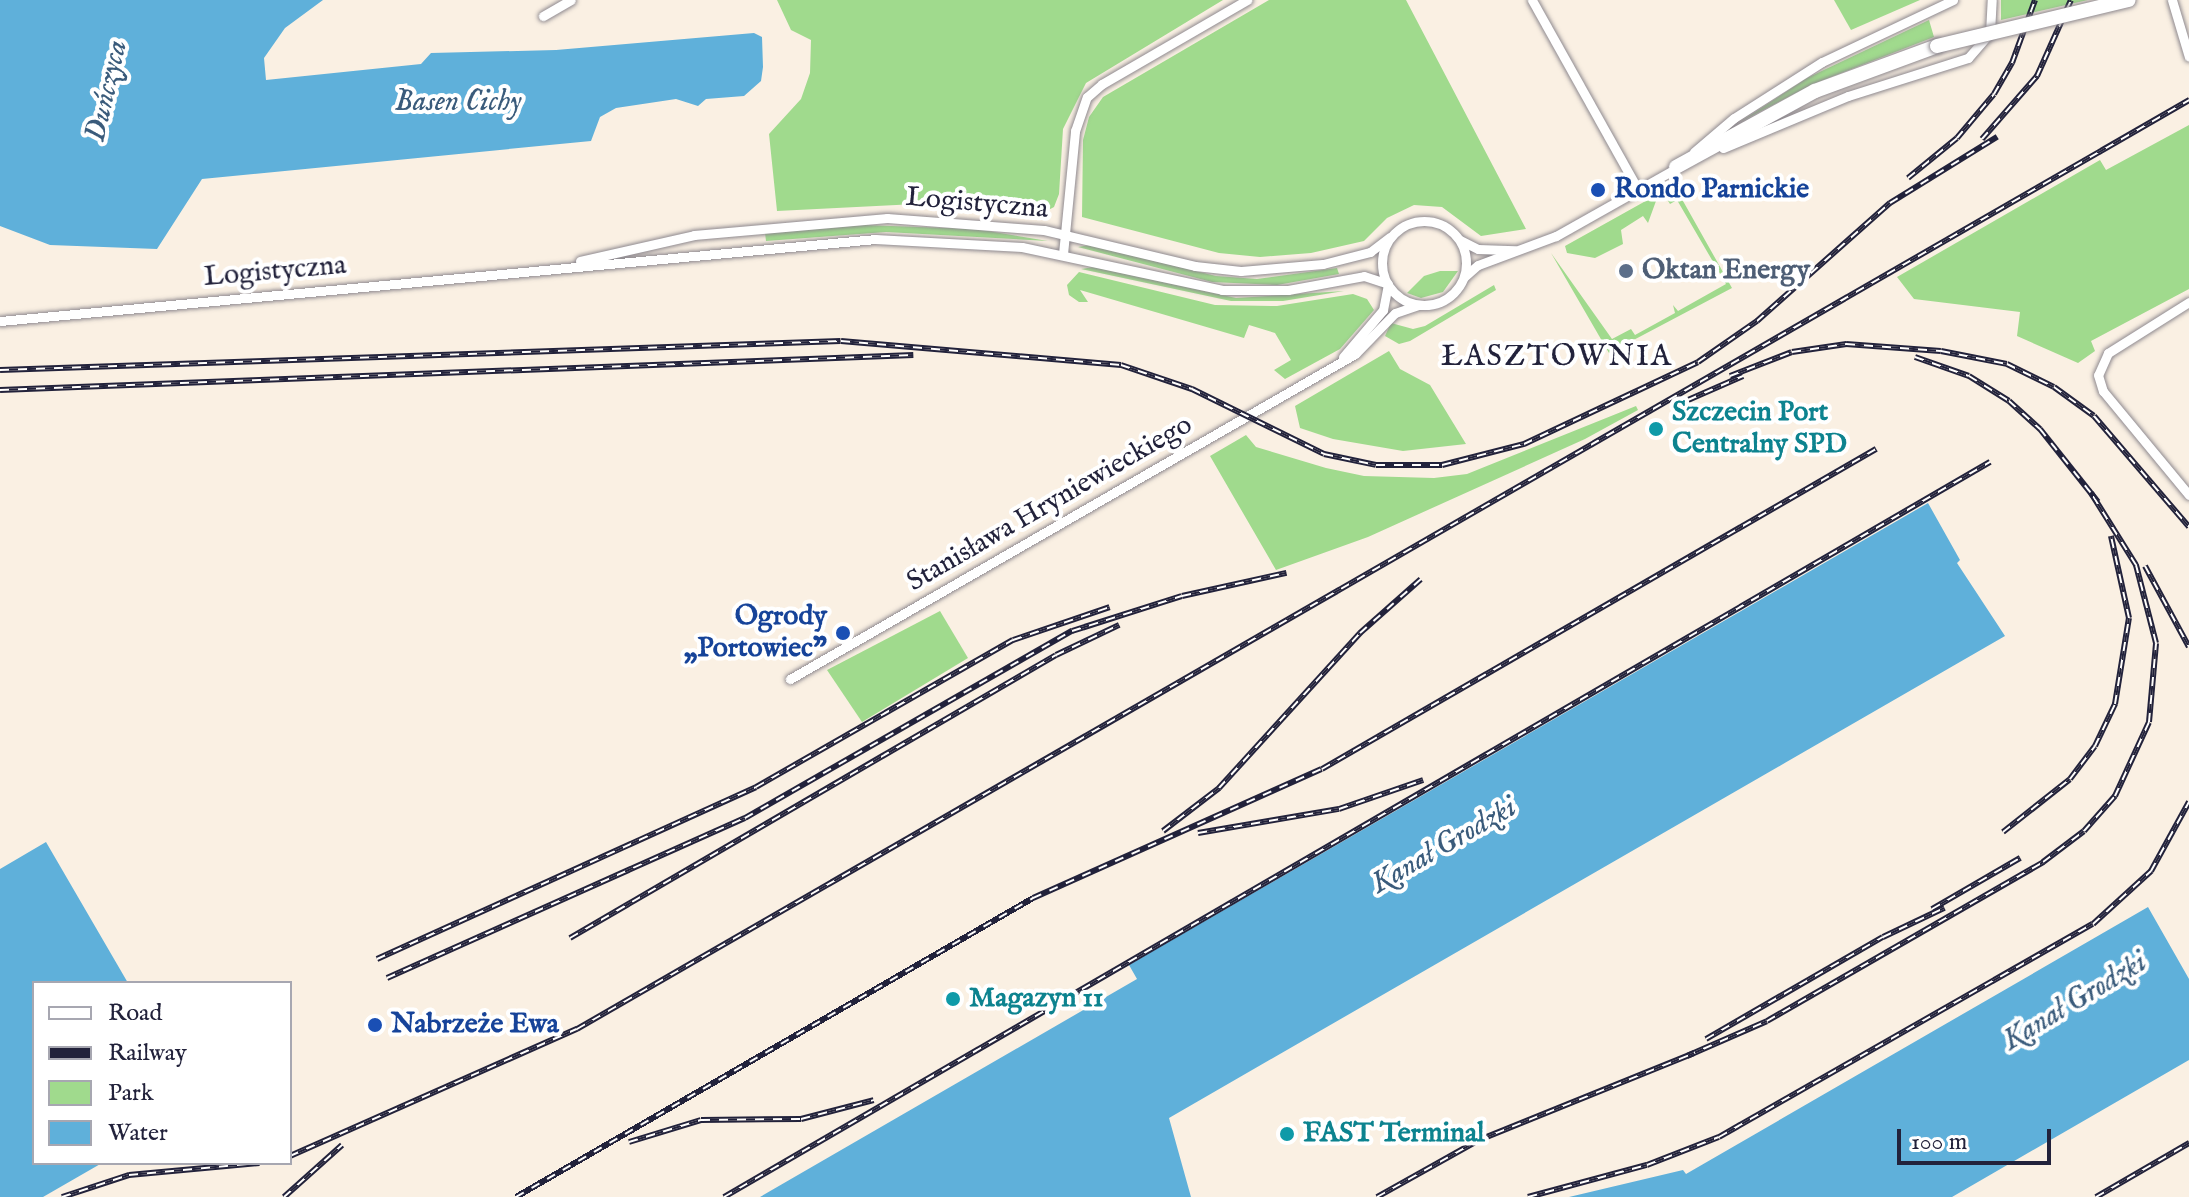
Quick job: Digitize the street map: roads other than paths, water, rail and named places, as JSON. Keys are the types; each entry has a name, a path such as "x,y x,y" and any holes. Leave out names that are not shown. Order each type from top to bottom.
{"main road":[{"path":"1676,167 1825,86 1937,46 2129,0"}],"street":[{"path":"543,16 571,0"},
{"path":"1063,254 1075,131 1087,97 1246,0"},
{"path":"1532,0 1638,190"},
{"path":"1676,167 1734,118 1822,62 1953,0"},
{"path":"1530,248 1481,250 1458,238 1446,227 1426,221 1406,225 1390,237 1382,261 1388,284 1418,305 1446,299 1478,265 1530,248 1676,167 1824,105 1968,58 1990,33 1992,0"},
{"path":"2172,0 2189,57"},
{"name":"Logistyczna","path":"554,267 680,237 830,221 923,219 1065,233 1186,264 1250,272 1343,259 1375,250 1390,237"},
{"path":"1458,238 1466,257 1464,277"},
{"name":"Logistyczna","path":"0,321 875,239 976,242 1063,254 1222,290 1297,289 1362,276 1388,284"},
{"name":"Stanisława Hryniewieckiego","path":"1332,366 1379,316 1388,284"},
{"path":"2189,302 2108,353 2098,372 2103,391 2189,495"},
{"name":"Stanisława Hryniewieckiego","path":"790,679 1361,350 1395,313 1418,305"}],"water":[{"path":"0,0 323,0 285,28 264,58 266,80 421,64 431,53 556,50 754,33 762,37 763,67 761,81 744,96 706,99 698,106 676,99 616,108 600,117 591,141 202,179 157,249 50,245 0,226"},
{"name":"Kanał Grodzki","path":"1928,503 1960,560 1957,563 2005,636 1169,1118 1191,1197 760,1197 1137,979 1129,965"},
{"path":"46,842 127,981 32,981 32,1165 99,1165 43,1197 0,1197 0,869"},
{"name":"Kanał Grodzki","path":"2148,907 2189,979 2189,1060 1952,1197 1569,1197 1683,1170 1686,1174"}],"railway":[{"path":"1908,178 1957,138 1994,94 2012,63 2035,0"},
{"path":"1982,139 2037,76 2071,0"},
{"path":"292,1155 577,1029 2189,100"},
{"path":"0,370 841,341 1121,365 1192,389 1324,454 1376,465 1442,465 1524,444 1698,362 1757,321 1890,203 1997,137"},
{"path":"1730,376 1792,352 1846,344 1941,351 2007,364 2054,387 2094,416 2189,527"},
{"path":"0,390 913,355"},
{"path":"1915,357 1969,376 2009,401 2040,429 2098,502"},
{"path":"1688,400 1743,376"},
{"path":"516,1197 1033,898 1322,769 1876,449"},
{"path":"724,1197 1990,462"},
{"path":"1687,1056 1767,1021 2043,862 2084,831 2115,796 2149,722 2156,643 2136,565 2091,493"},
{"path":"2003,832 2070,779 2095,746 2115,704 2129,618 2111,536"},
{"path":"2145,566 2189,647"},
{"path":"387,978 745,818 1072,631 1182,596 1286,573"},
{"path":"1163,831 1219,788 1360,633 1421,579"},
{"path":"377,959 756,787 1013,640 1110,607"},
{"path":"570,938 1056,655 1119,625"},
{"path":"1198,833 1339,809 1423,780"},
{"path":"1528,1197 1647,1165 1719,1137 2093,924 2151,871 2189,802"},
{"path":"1932,909 2020,858"},
{"path":"1706,1039 1883,937 1944,908"},
{"path":"1377,1197 1479,1140 1694,1053"},
{"path":"629,1142 701,1120 801,1119 874,1100"},
{"path":"2096,1197 2189,1143"},
{"path":"284,1197 342,1145"},
{"path":"62,1197 129,1175 237,1165"}],"place":[{"name":"Rondo Parnickie","path":"1598,190"},
{"name":"Oktan Energy","path":"1626,271"},
{"name":"Szczecin Port Centralny SPD","path":"1656,429"},
{"name":"Ogrody „Portowiec”","path":"843,633"},
{"name":"Magazyn 11","path":"953,999"},
{"name":"Nabrzeże Ewa","path":"375,1025"},
{"name":"FAST Terminal","path":"1287,1134"}],"district":[{"name":"ŁASZTOWNIA","path":"1557,357"}],"water label":[{"name":"Duńczyca","path":"107,91"},
{"name":"Basen Cichy","path":"458,102"}]}
